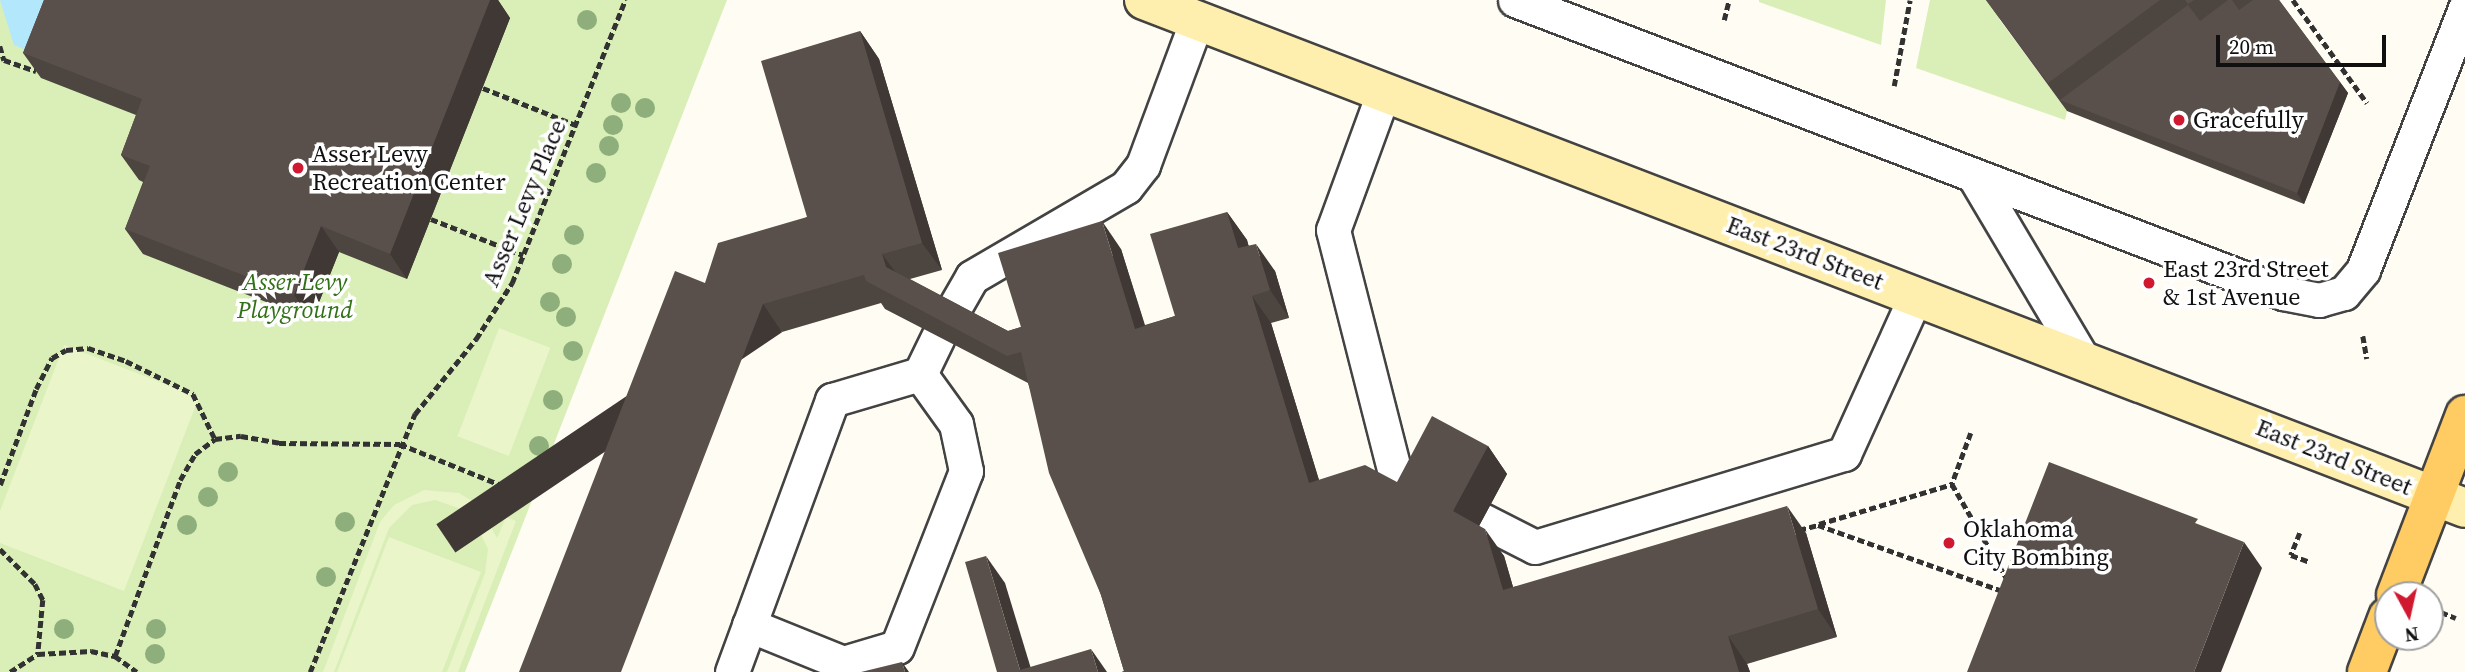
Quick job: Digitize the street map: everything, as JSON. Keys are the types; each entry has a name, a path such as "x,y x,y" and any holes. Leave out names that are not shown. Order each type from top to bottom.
{"main road":[{"name":"East 23rd Street","path":"1144,0 2082,358 2450,502"},
{"path":"2404,581 2450,502 2465,415"},
{"path":"2367,672 2375,651"}],"lane":[{"path":"1515,0 2284,293 2319,300 2335,297 2363,270 2465,8"},
{"path":"732,672 832,400 920,374 972,277 1126,187 1143,165 1197,20"},
{"path":"1384,91 1333,230 1395,474 1426,490"},
{"path":"1974,176 2082,358"},
{"path":"1482,520 1535,547 1844,454 1916,295"},
{"path":"749,625 843,663 897,646 966,471 956,424 920,374"}],"path":[{"name":"Asser Levy Place","path":"310,672 400,444 415,414 496,312 523,255 625,0"},
{"path":"1724,20 1729,0"},
{"path":"1894,86 1910,0"},
{"path":"2292,0 2367,103"},
{"path":"0,46 4,60 25,68 36,71 40,60"},
{"path":"483,88 576,125"},
{"path":"431,219 523,255"},
{"path":"2361,325 2367,359"},
{"path":"0,485 36,389 52,358 66,350 88,348 127,361 193,394 215,439"},
{"path":"1952,484 1971,433"},
{"path":"115,656 180,480 195,453 215,439 241,436 279,443 400,444 523,494"},
{"path":"1793,532 1952,484"},
{"path":"1952,484 2010,585"},
{"path":"1818,525 2004,592"},
{"path":"2300,533 2291,555 2310,562"},
{"path":"0,549 35,584 43,600 38,654"},
{"path":"2444,613 2456,618"},
{"path":"10,672 38,654 91,651 115,656 137,672"}],"green space":[{"name":"Asser Levy Playground","path":"0,0 727,0 465,672 0,672"},
{"path":"1886,0 1881,45 1759,2"},
{"path":"1930,0 2025,0 1999,19 2067,111 2065,120 1916,68"},
{"path":"499,328 550,348 509,456 457,436"},
{"path":"64,345 199,397 124,591 0,543 0,511"},
{"path":"424,490 459,493 479,505 497,538 506,517 516,521 458,672 447,672 485,573 488,549 470,512 435,500 412,505 389,528 334,672 323,672 380,522 394,505"},
{"path":"389,537 481,572 442,672 337,672"}],"water":[{"path":"0,0 52,0 33,53 14,45"}],"building":[{"name":"Asser Levy Recreation Center","path":"44,0 490,0 390,254 321,226 294,295 125,229 150,166 121,155 142,99 23,53"},
{"path":"1986,0 2160,0 2048,83"},
{"path":"2228,0 2232,0 2239,10 2253,0 2279,0 2340,82 2297,193 2060,100 2188,5 2200,21"},
{"path":"860,31 922,243 882,254 886,267 1008,331 1021,327 998,253 1102,221 1135,329 1175,316 1150,234 1227,212 1238,248 1256,244 1270,290 1252,296 1309,483 1365,465 1397,482 1432,416 1488,446 1453,511 1485,529 1503,590 1787,506 1818,609 1728,636 1739,672 1122,672 1124,671 1101,595 1049,473 1021,352 1007,356 866,281 864,275 763,304 621,672 519,672 675,271 705,283 718,243 807,217 761,61"},
{"path":"2049,462 2198,519 2195,523 2244,542 2194,672 1967,672"},
{"path":"986,556 1020,670 1091,649 1098,672 997,672 965,562"},
{"path":"902,662 905,672 861,672"}],"place":[{"name":"Gracefully","path":"2179,120"},
{"name":"Asser Levy Recreation Center","path":"298,168"},
{"name":"East 23rd Street & 1st Avenue","path":"2149,283"},
{"name":"Oklahoma City Bombing","path":"1949,543"}]}
